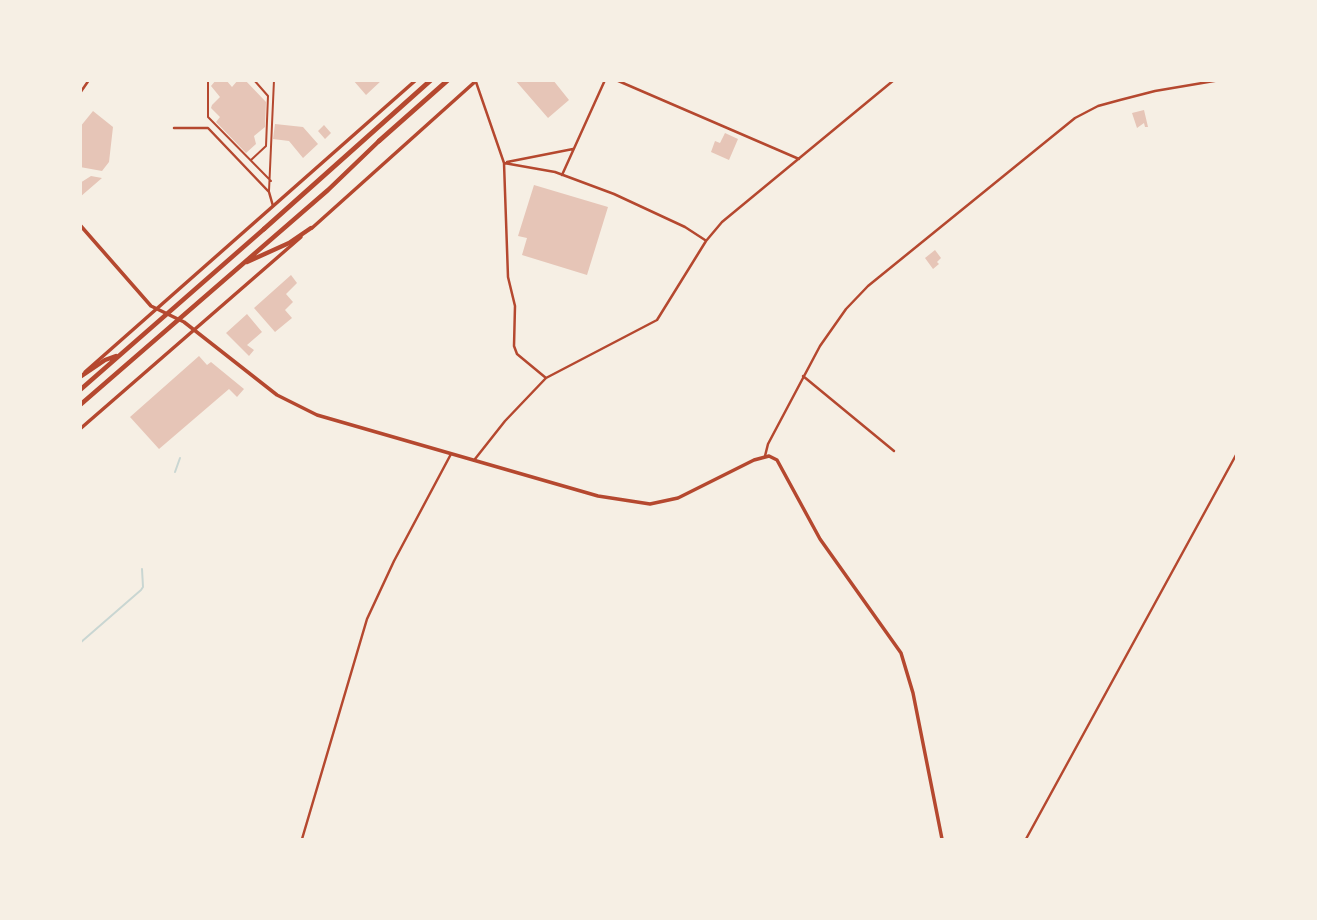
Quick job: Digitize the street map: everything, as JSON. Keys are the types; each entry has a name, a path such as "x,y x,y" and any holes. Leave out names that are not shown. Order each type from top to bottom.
{"highway":[{"path":"80,390 431,80"},
{"path":"80,405 336,183 448,80"},
{"path":"243,263 289,243 311,228"},
{"path":"80,376 105,360 121,354"}],"street":[{"path":"80,93 89,80"},
{"path":"80,376 416,80"},
{"path":"562,175 605,80"},
{"path":"616,80 799,159"},
{"path":"475,460 505,421 546,378 657,320 706,241 742,204 894,80"},
{"path":"765,456 768,444 803,376 829,332 858,295 1066,125 1098,106 1155,91 1220,80"},
{"path":"80,429 477,81 504,163 508,277 515,306 514,346 517,354 546,378"},
{"path":"174,128 208,128 269,192 273,206"},
{"path":"504,163 575,149"},
{"path":"504,163 562,175 614,194 685,227 706,241"},
{"path":"80,225 156,309 195,329 277,395 317,415 598,496 649,504 678,498 765,456 777,460 815,531 901,653 913,693 942,839"},
{"path":"803,376 894,451"},
{"path":"302,839 367,619 394,561 451,454"},
{"path":"1026,839 1237,455"}],"lane":[{"path":"208,80 208,117 271,181"},
{"path":"251,161 266,146 268,96 254,80"},
{"path":"269,192 274,80"},
{"path":"266,146 271,147"}],"building":[{"path":"216,80 226,80 232,87 238,80 245,80 266,102 265,127 254,136 256,144 246,153 216,122 220,117 211,108 220,97 211,86"},
{"path":"353,80 382,80 366,95"},
{"path":"515,80 553,80 569,100 548,118"},
{"path":"1144,110 1148,127 1145,127 1144,123 1137,128 1132,113"},
{"path":"93,111 113,127 109,162 102,171 80,167 80,127"},
{"path":"275,124 303,127 318,144 303,158 289,141 273,139"},
{"path":"324,125 331,133 325,139 318,131"},
{"path":"725,133 738,139 729,160 711,152 715,141 720,143"},
{"path":"91,176 102,178 80,197 80,183"},
{"path":"534,185 608,207 587,275 522,255 527,238 518,236"},
{"path":"935,250 941,258 933,269 925,258"},
{"path":"291,275 297,283 286,294 293,302 285,310 292,318 275,332 254,308"},
{"path":"247,314 262,332 247,345 254,350 249,356 226,333"},
{"path":"199,356 207,365 211,362 244,389 237,397 229,389 159,449 130,417"}],"waterway":[{"path":"175,472 180,458"},
{"path":"80,643 141,590 142,569"}]}
